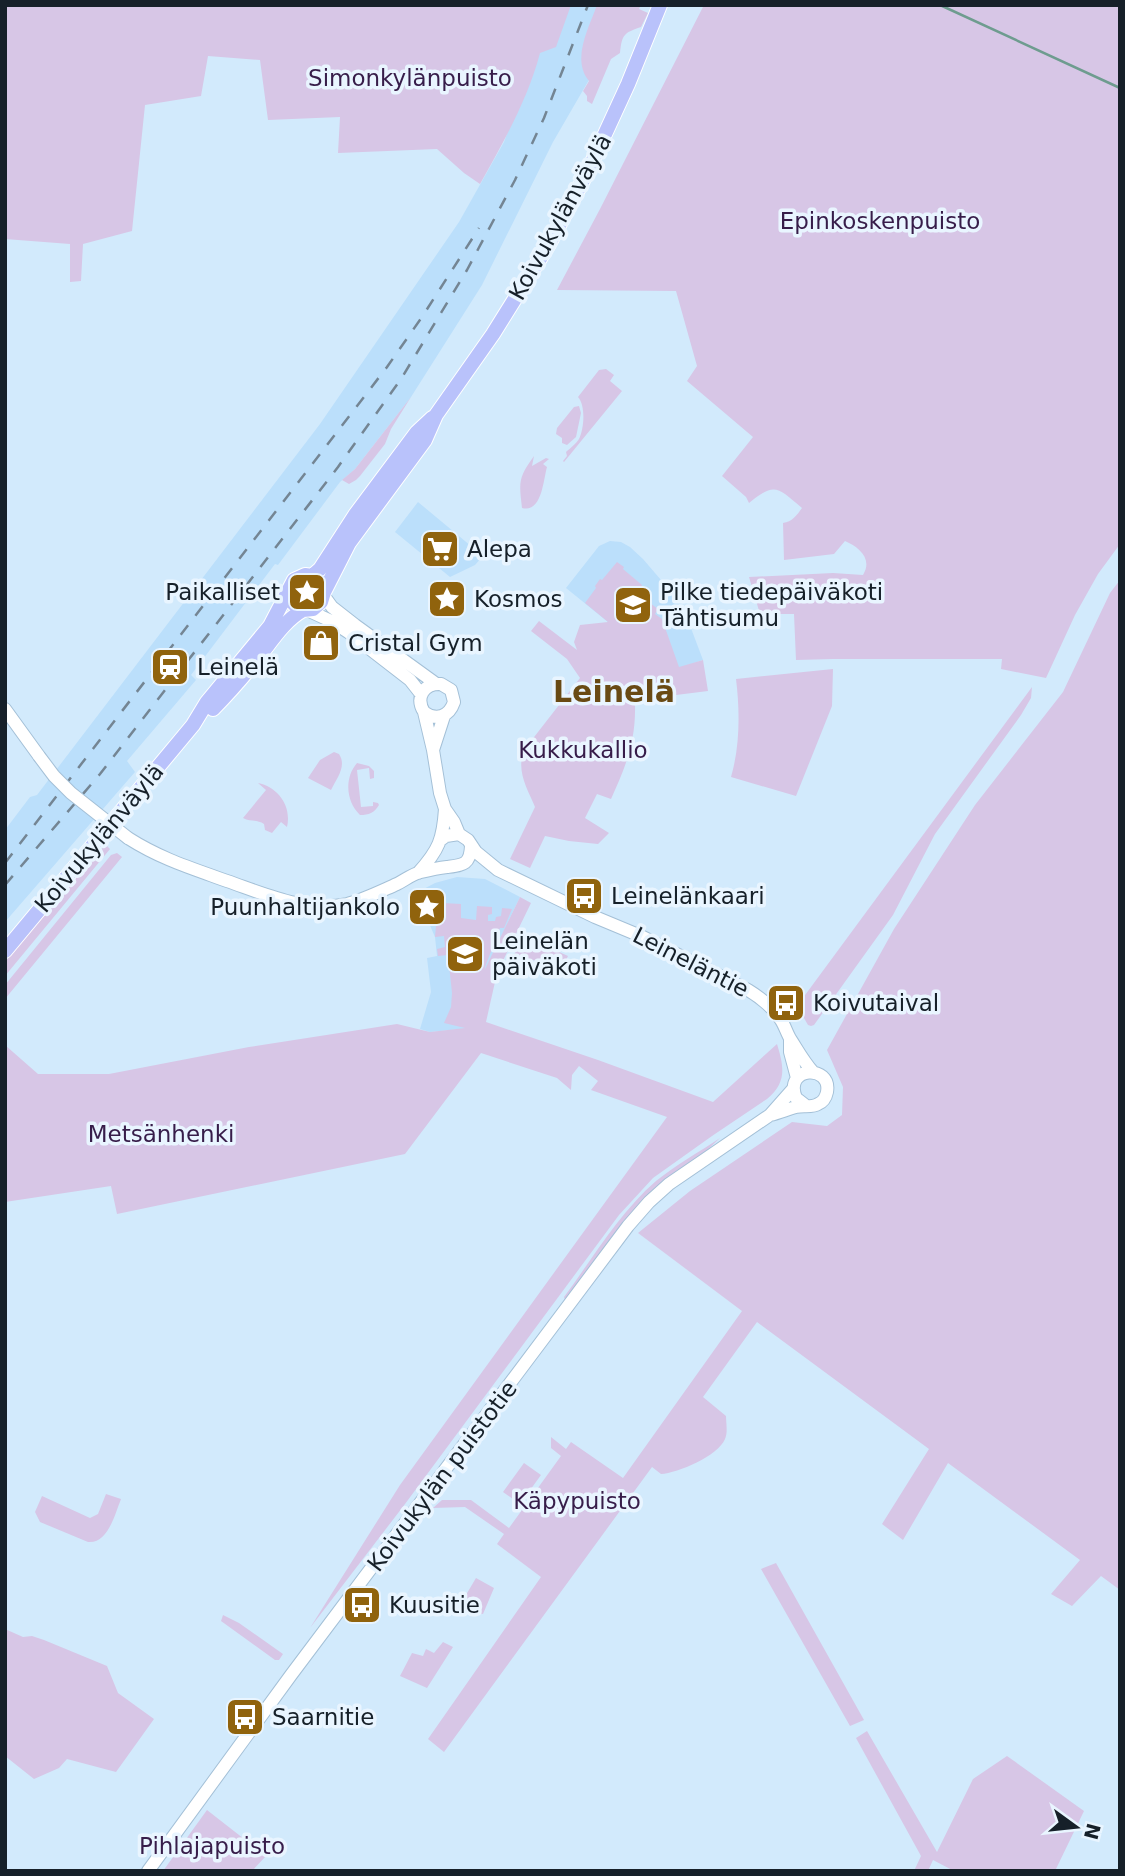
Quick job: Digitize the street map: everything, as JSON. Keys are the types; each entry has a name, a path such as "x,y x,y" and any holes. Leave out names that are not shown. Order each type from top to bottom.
{"main road":[{"name":"Koivukylänväylä","path":"193,725 215,708 293,616 317,607 349,544 425,440 436,415 494,334 549,244 588,171 660,5"},
{"name":"Koivukylänväylä","path":"5,951 193,725 208,702 270,626 294,580 299,576 312,576 320,569 355,514 417,432 436,415"},
{"path":"312,576 322,584 324,594"},
{"path":"289,592 296,606 305,610"}],"street":[{"path":"324,594 332,607 435,683 446,686 453,696 452,708 444,716 433,750"},
{"path":"305,610 348,632 410,680 421,694"},
{"path":"435,683 425,688 421,694 421,707 445,809 458,834"},
{"path":"5,709 54,776 71,793 128,838 160,857 269,896 316,906 346,904 418,873 449,866 460,867 471,853 468,840 458,834 446,836 418,873"},
{"path":"424,712 432,717 444,716"},
{"path":"445,809 439,844 441,862 449,866"},
{"name":"Leineläntie","path":"471,846 498,870"},
{"name":"Leineläntie","path":"465,864 498,870 643,937 762,998 781,1019 790,1039 813,1072"},
{"name":"Leineläntie","path":"790,1039 795,1084"},
{"path":"806,1072 813,1072 824,1078 827,1092 818,1104 805,1105 796,1098 795,1084 806,1072"},
{"name":"Koivukylän puistotie","path":"148,1871 291,1675 628,1226 669,1184 770,1115 795,1084"},
{"name":"Koivukylän puistotie","path":"770,1115 805,1105"}],"shaded area":[{"path":"553,5 614,5 597,66 553,142 482,285 411,397 355,469 340,482 278,565 275,564 191,675 196,680 127,761 135,772 5,922 5,830 30,797 37,795 320,424 459,222 504,142"},
{"path":"418,502 483,556 475,565 450,577 395,532"},
{"name":"Pilke tiedepäiväkoti Tähtisumu","path":"610,541 621,542 630,547 673,594 689,623 703,660 679,668 608,622 566,588 599,546"},
{"name":"Leinelän päiväkoti","path":"457,877 485,879 520,897 485,970 471,1028 430,1032 420,1029 431,992 427,958 437,956 435,937 416,893 435,883"}],"green space":[{"name":"Simonkylänpuisto","path":"5,5 571,5 556,47 540,53 522,104 480,184 437,149 338,153 340,117 268,120 260,60 208,56 201,96 145,105 132,231 83,244 81,281 70,282 70,244 5,239"},
{"path":"597,5 641,5 639,9 648,13 641,27 627,33 623,38 620,53 611,59 592,104 587,101 583,91 589,81 584,72 582,53 586,33"},
{"name":"Epinkoskenpuisto","path":"704,5 1120,5 1120,544 1098,574 1075,615 1046,678 1001,669 1002,659 796,660 794,614 760,614 749,577 833,573 863,575 866,564 863,554 845,541 834,554 784,560 783,523 792,520 802,508 787,495 776,490 765,492 749,503 746,497 722,476 753,437 687,381 697,366 676,291 557,290"},
{"path":"606,369 614,375 610,381 622,391 564,462 566,452 581,435 583,412 578,397 599,370"},
{"path":"411,397 385,444 360,476 349,484 342,480 355,469"},
{"path":"579,406 581,413 576,437 567,445 562,443 562,438 556,434 557,428 574,407"},
{"path":"534,456 532,466 549,459 543,464 547,467 543,487 534,506 522,508 521,481"},
{"name":"Kukkukallio","path":"617,562 642,585 640,589 652,599 650,603 658,609 655,614 662,619 679,667 703,660 708,691 652,698 635,704 632,742 611,799 597,794 585,818 609,833 598,844 545,836 530,868 510,859 535,807 521,765 524,750 580,678 567,659 531,631 539,621 577,650 574,642 580,625 608,622 585,603 600,579 602,580"},
{"name":"Käpypuisto","path":"1120,580 1120,1590 1101,1576 1072,1606 1051,1594 1080,1560 948,1463 903,1540 882,1524 929,1449 757,1322 703,1397 726,1416 726,1434 721,1445 706,1457 677,1470 661,1474 652,1467 444,1752 428,1739 541,1577 497,1544 504,1534 465,1507 433,1508 442,1500 471,1500 509,1528 561,1456 551,1448 551,1437 566,1449 571,1442 623,1478 742,1311 638,1233 690,1191 792,1122 827,1126 842,1115 843,1087 827,1050 894,929 975,805 1063,692 1110,593"},
{"path":"833,669 832,706 796,796 731,777 738,728 736,679"},
{"path":"1032,687 1031,698 1021,715 935,834 893,915 814,1025 808,1025 797,1006"},
{"path":"334,752 339,754 342,763 331,790 308,778 320,760"},
{"path":"357,763 369,766 374,771 374,778 370,779 369,768 357,770 361,807 373,806 373,802 379,805 366,815 360,815 355,810 349,797 350,776"},
{"path":"258,783 272,789 282,799 287,812 287,827 281,822 272,833 265,830 261,822 243,818 266,790"},
{"path":"107,846 110,849 5,976 5,962 97,851"},
{"path":"117,853 122,857 5,999 5,985 111,855"},
{"name":"Metsänhenki","path":"425,894 426,901 433,902 433,911 438,911 438,916 445,916 443,903 461,904 461,918 476,920 477,906 492,907 488,921 495,921 496,917 501,916 502,908 512,909 504,928 500,928 485,969 520,897 531,903 497,973 486,1022 713,1102 777,1044 782,1074 778,1086 767,1099 653,1178 619,1215 310,1628 400,1485 667,1117 591,1090 598,1081 579,1066 572,1075 571,1090 557,1078 481,1053 405,1154 117,1214 111,1186 5,1202 5,1045 38,1074 109,1074 249,1047 397,1024 430,1032 465,1028 444,1023 451,1007 452,993 448,955 438,956 437,949 445,947 444,936 435,937 436,926 431,926 418,899"},
{"path":"521,939 529,943 531,939 568,956 562,968 514,955"},
{"path":"720,1138 703,1154 662,1182 643,1200 566,1303 564,1297 618,1221 643,1194 664,1175"},
{"path":"524,1463 541,1475 520,1504 503,1492"},
{"path":"106,1494 121,1499 110,1527 95,1541 88,1542 40,1522 35,1512 42,1496 90,1518 98,1514"},
{"path":"776,1563 864,1720 850,1726 761,1569"},
{"path":"476,1578 494,1588 483,1614 457,1610"},
{"path":"223,1615 283,1654 279,1660 275,1660 221,1621"},
{"path":"5,1629 23,1637 32,1636 44,1640 107,1666 118,1693 154,1719 116,1772 67,1759 59,1768 34,1779 5,1756"},
{"path":"443,1642 453,1647 427,1688 400,1676 412,1653 423,1656 426,1649 434,1653"},
{"path":"867,1731 937,1852 973,1779 1007,1756 1084,1811 1055,1871 954,1871 933,1860 928,1871 914,1871 921,1856 856,1738"},
{"name":"Pihlajapuisto","path":"207,1810 266,1856 252,1871 163,1871"}],"waterway":[{"path":"940,5 1120,88"}],"railway":[{"path":"5,885 100,774 338,467 401,379 467,270 515,180 544,118 588,5"},
{"path":"5,863 387,367 479,228"}],"place":[{"name":"Alepa","path":"440,549"},
{"name":"Paikalliset","path":"307,592"},
{"name":"Kosmos","path":"447,599"},
{"name":"Pilke tiedepäiväkoti Tähtisumu","path":"633,605"},
{"name":"Cristal Gym","path":"321,643"},
{"name":"Leinelä","path":"170,667"},
{"name":"Leinelänkaari","path":"584,896"},
{"name":"Puunhaltijankolo","path":"427,907"},
{"name":"Leinelän päiväkoti","path":"465,954"},
{"name":"Koivutaival","path":"786,1003"},
{"name":"Kuusitie","path":"362,1605"},
{"name":"Saarnitie","path":"245,1717"}],"district":[{"name":"Leinelä","path":"614,692"}]}
